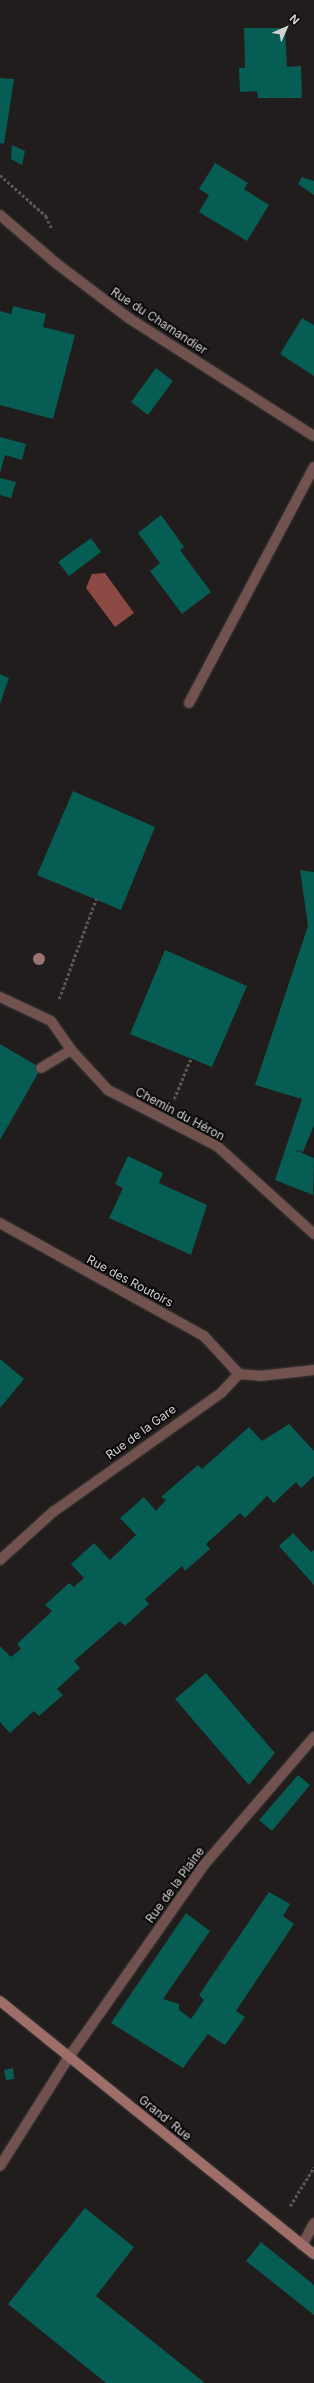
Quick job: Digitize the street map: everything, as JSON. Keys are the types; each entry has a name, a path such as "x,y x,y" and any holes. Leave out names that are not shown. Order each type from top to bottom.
{"main road":[{"name":"Grand' Rue","path":"0,2001 314,2254"}],"street":[{"name":"Rue du Chamandier","path":"0,215 57,264 130,319 314,436"},
{"path":"189,702 314,468"},
{"path":"0,998 51,1021"},
{"name":"Chemin du Héron","path":"51,1021 71,1050 108,1090 217,1146 314,1234"},
{"path":"41,1068 71,1050"},
{"name":"Rue des Routoirs","path":"0,1223 204,1336 239,1374"},
{"path":"239,1374 260,1376 314,1370"},
{"name":"Rue de la Gare","path":"0,1560 53,1512 221,1393 239,1374"},
{"name":"Rue de la Plaine","path":"0,2166 69,2057 204,1865 314,1737"},
{"path":"302,2245 314,2223"}],"path":[{"path":"51,1021 96,899"},
{"path":"166,1120 191,1058"},
{"path":"278,2225 314,2167"}],"shaded area":[{"path":"105,573 134,613 115,627 86,588 92,574"}],"building":[{"path":"244,28 285,28 287,67 301,66 302,98 258,98 257,91 240,92 239,68 245,68"},
{"path":"0,78 14,79 4,144 0,143"},
{"path":"12,145 25,151 22,165 11,159"},
{"path":"215,163 248,183 244,189 269,205 247,241 199,212 209,195 199,189"},
{"path":"302,177 314,181 314,195 298,184"},
{"path":"13,306 46,314 43,327 75,335 53,419 0,405 0,311 11,314"},
{"path":"302,318 314,325 314,376 280,354"},
{"path":"156,368 173,381 148,415 131,402"},
{"path":"0,437 26,444 22,460 5,455 0,473"},
{"path":"0,478 16,482 11,498 0,495"},
{"path":"161,515 184,547 180,550 211,592 182,614 150,571 160,563 138,533"},
{"path":"91,538 101,552 69,576 58,562"},
{"path":"0,674 9,678 0,704"},
{"path":"73,791 155,827 121,910 37,875"},
{"path":"300,870 314,872 314,1125 303,1152 293,1149 314,1158 313,1195 275,1180 302,1099 255,1085 308,926"},
{"path":"165,950 247,986 212,1067 130,1034"},
{"path":"0,1044 41,1068 0,1140"},
{"path":"128,1156 163,1173 159,1183 207,1205 191,1255 109,1218 123,1188 115,1184"},
{"path":"0,1359 24,1379 0,1408"},
{"path":"289,1424 314,1451 314,1476 301,1488 296,1482 274,1503 267,1496 245,1518 240,1513 206,1544 210,1549 185,1571 182,1566 145,1599 149,1604 125,1626 120,1621 74,1661 80,1668 57,1689 63,1695 39,1716 34,1711 10,1733 0,1722 0,1646 11,1657 21,1649 17,1644 52,1611 45,1605 69,1583 74,1587 84,1578 71,1564 94,1543 110,1560 136,1535 120,1518 144,1497 156,1511 166,1500 161,1497 198,1465 202,1469 249,1427 262,1441"},
{"path":"293,1533 311,1552 314,1550 314,1585 279,1546"},
{"path":"206,1673 275,1753 249,1785 175,1699"},
{"path":"298,1775 310,1785 272,1831 259,1820"},
{"path":"269,1892 290,1904 283,1916 294,1924 236,2011 245,2017 225,2045 208,2034 183,2068 111,2023 186,1913 210,1931 163,1999 179,2004 179,2010 191,2019 204,2000 199,1995"},
{"path":"13,2068 14,2079 6,2080 4,2070"},
{"path":"85,2208 134,2247 96,2296 205,2383 106,2383 8,2304"},
{"path":"261,2242 314,2285 314,2315 246,2261"}]}
